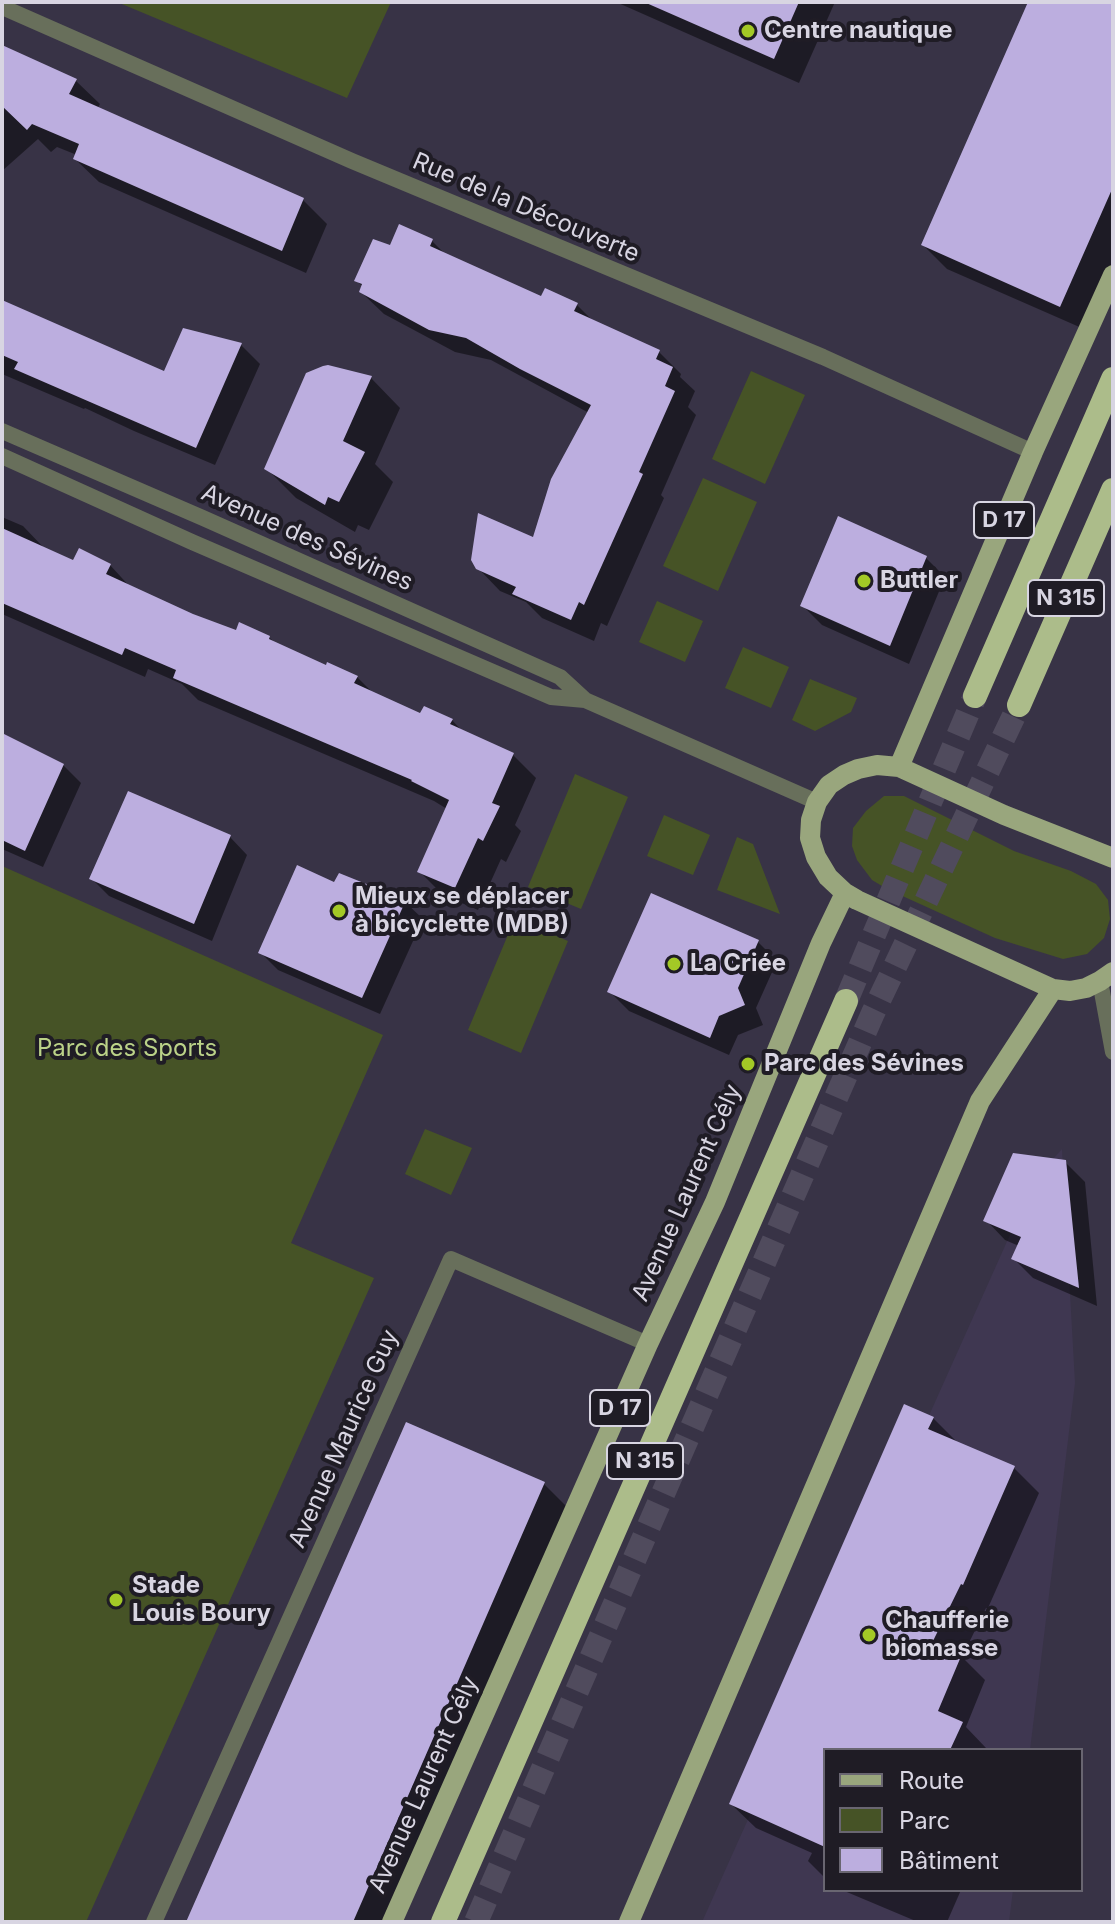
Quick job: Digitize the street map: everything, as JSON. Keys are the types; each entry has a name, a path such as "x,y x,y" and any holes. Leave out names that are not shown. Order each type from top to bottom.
{"highway":[{"name":"N 315","path":"975,696 1113,379"},
{"name":"N 315","path":"1019,705 1113,490"},
{"name":"N 315","path":"443,1922 846,1001"}],"main road":[{"name":"D 17","path":"899,767 1033,452 1113,275"},
{"path":"1107,976 1086,988 1070,991 1053,989 845,893 828,877 816,857 810,838 811,820 817,802 829,785 844,775 877,765 899,767 1004,815 1113,857"},
{"name":"Avenue Laurent Cély","path":"392,1922 648,1344 715,1202 821,943 845,893"},
{"path":"629,1922 980,1101 1053,989"}],"street":[{"name":"Rue de la Découverte","path":"2,7 352,161 823,357 1033,452"},
{"name":"Avenue des Sévines","path":"2,431 560,677 585,700"},
{"name":"Avenue des Sévines","path":"2,456 551,697 585,700 817,802"},
{"path":"1107,976 1113,1052"},
{"name":"Avenue Maurice Guy","path":"154,1922 451,1259 648,1344"}],"shaded area":[{"path":"1062,1149 1075,1383 1030,1748 823,1748 823,1892 1013,1892 1009,1922 702,1922 1035,1179"}],"green space":[{"path":"117,2 391,2 347,98"},
{"path":"751,371 805,395 765,484 712,459"},
{"path":"703,478 757,502 718,591 663,566"},
{"path":"657,601 703,621 685,662 639,642"},
{"path":"743,647 789,667 771,708 725,688"},
{"path":"810,679 857,698 851,712 815,731 792,720"},
{"path":"575,774 628,797 581,909 528,887"},
{"path":"884,796 904,796 1014,851 1071,871 1096,884 1108,900 1110,919 1104,938 1087,954 1063,959 995,938 872,880 857,860 852,846 853,828 866,811"},
{"path":"664,815 710,835 693,875 647,856"},
{"path":"737,837 753,844 780,914 717,890"},
{"name":"Stade Louis Boury","path":"2,866 383,1035 291,1243 374,1278 86,1922 2,1922"},
{"path":"515,918 568,941 521,1053 468,1030"},
{"path":"425,1129 472,1148 451,1195 405,1174"}],"building":[{"name":"Centre nautique","path":"644,2 799,2 774,59"},
{"path":"1028,2 1113,2 1113,187 1060,307 921,245"},
{"path":"2,45 77,79 69,94 304,198 282,251 73,159 79,144 32,124 27,130 2,106"},
{"path":"399,224 433,239 430,246 541,296 545,288 578,303 574,311 660,350 656,359 673,367 665,386 675,391 639,472 643,474 584,605 579,602 571,620 512,594 516,587 476,569 471,560 478,513 533,537 551,479 591,405 466,338 429,330 359,292 362,284 354,281 373,239 390,245"},
{"path":"2,300 164,371 183,328 242,343 196,448 14,369 18,362 2,355"},
{"path":"328,365 372,376 343,441 365,452 339,502 328,497 325,505 264,469 306,373"},
{"name":"Buttler","path":"838,516 927,556 890,646 800,606"},
{"path":"2,528 73,560 79,548 111,564 106,574 236,630 239,622 326,665 327,662 358,676 354,683 420,713 424,706 453,719 450,724 514,753 492,803 500,806 483,841 478,838 455,888 417,872 449,800 412,780 173,678 176,670 125,648 122,655 2,603"},
{"path":"2,733 64,764 25,851 2,840"},
{"path":"128,791 231,835 194,924 89,879"},
{"path":"297,865 334,882 339,873 406,900 362,998 258,953"},
{"path":"651,893 759,940 738,988 745,1005 719,1016 710,1038 607,992"},
{"path":"1013,1153 1066,1160 1079,1288 1011,1259 1021,1237 983,1221"},
{"name":"Chaufferie biomasse","path":"904,1404 934,1417 928,1429 1015,1466 963,1585 933,1641 962,1654 938,1711 963,1722 951,1748 823,1748 823,1846 729,1804"},
{"path":"406,1422 545,1482 353,1922 186,1922"}],"tunnel":[{"path":"846,1001 975,696"},
{"path":"476,1922 873,1013 1019,705"}],"place":[{"name":"Centre nautique","path":"748,31"},
{"name":"Buttler","path":"864,581"},
{"name":"Mieux se déplacer à bicyclette (MDB)","path":"339,911"},
{"name":"La Criée","path":"674,964"},
{"name":"Parc des Sévines","path":"748,1064"},
{"name":"Stade Louis Boury","path":"116,1600"},
{"name":"Chaufferie biomasse","path":"869,1635"}],"park label":[{"name":"Parc des Sports","path":"127,1049"}]}
